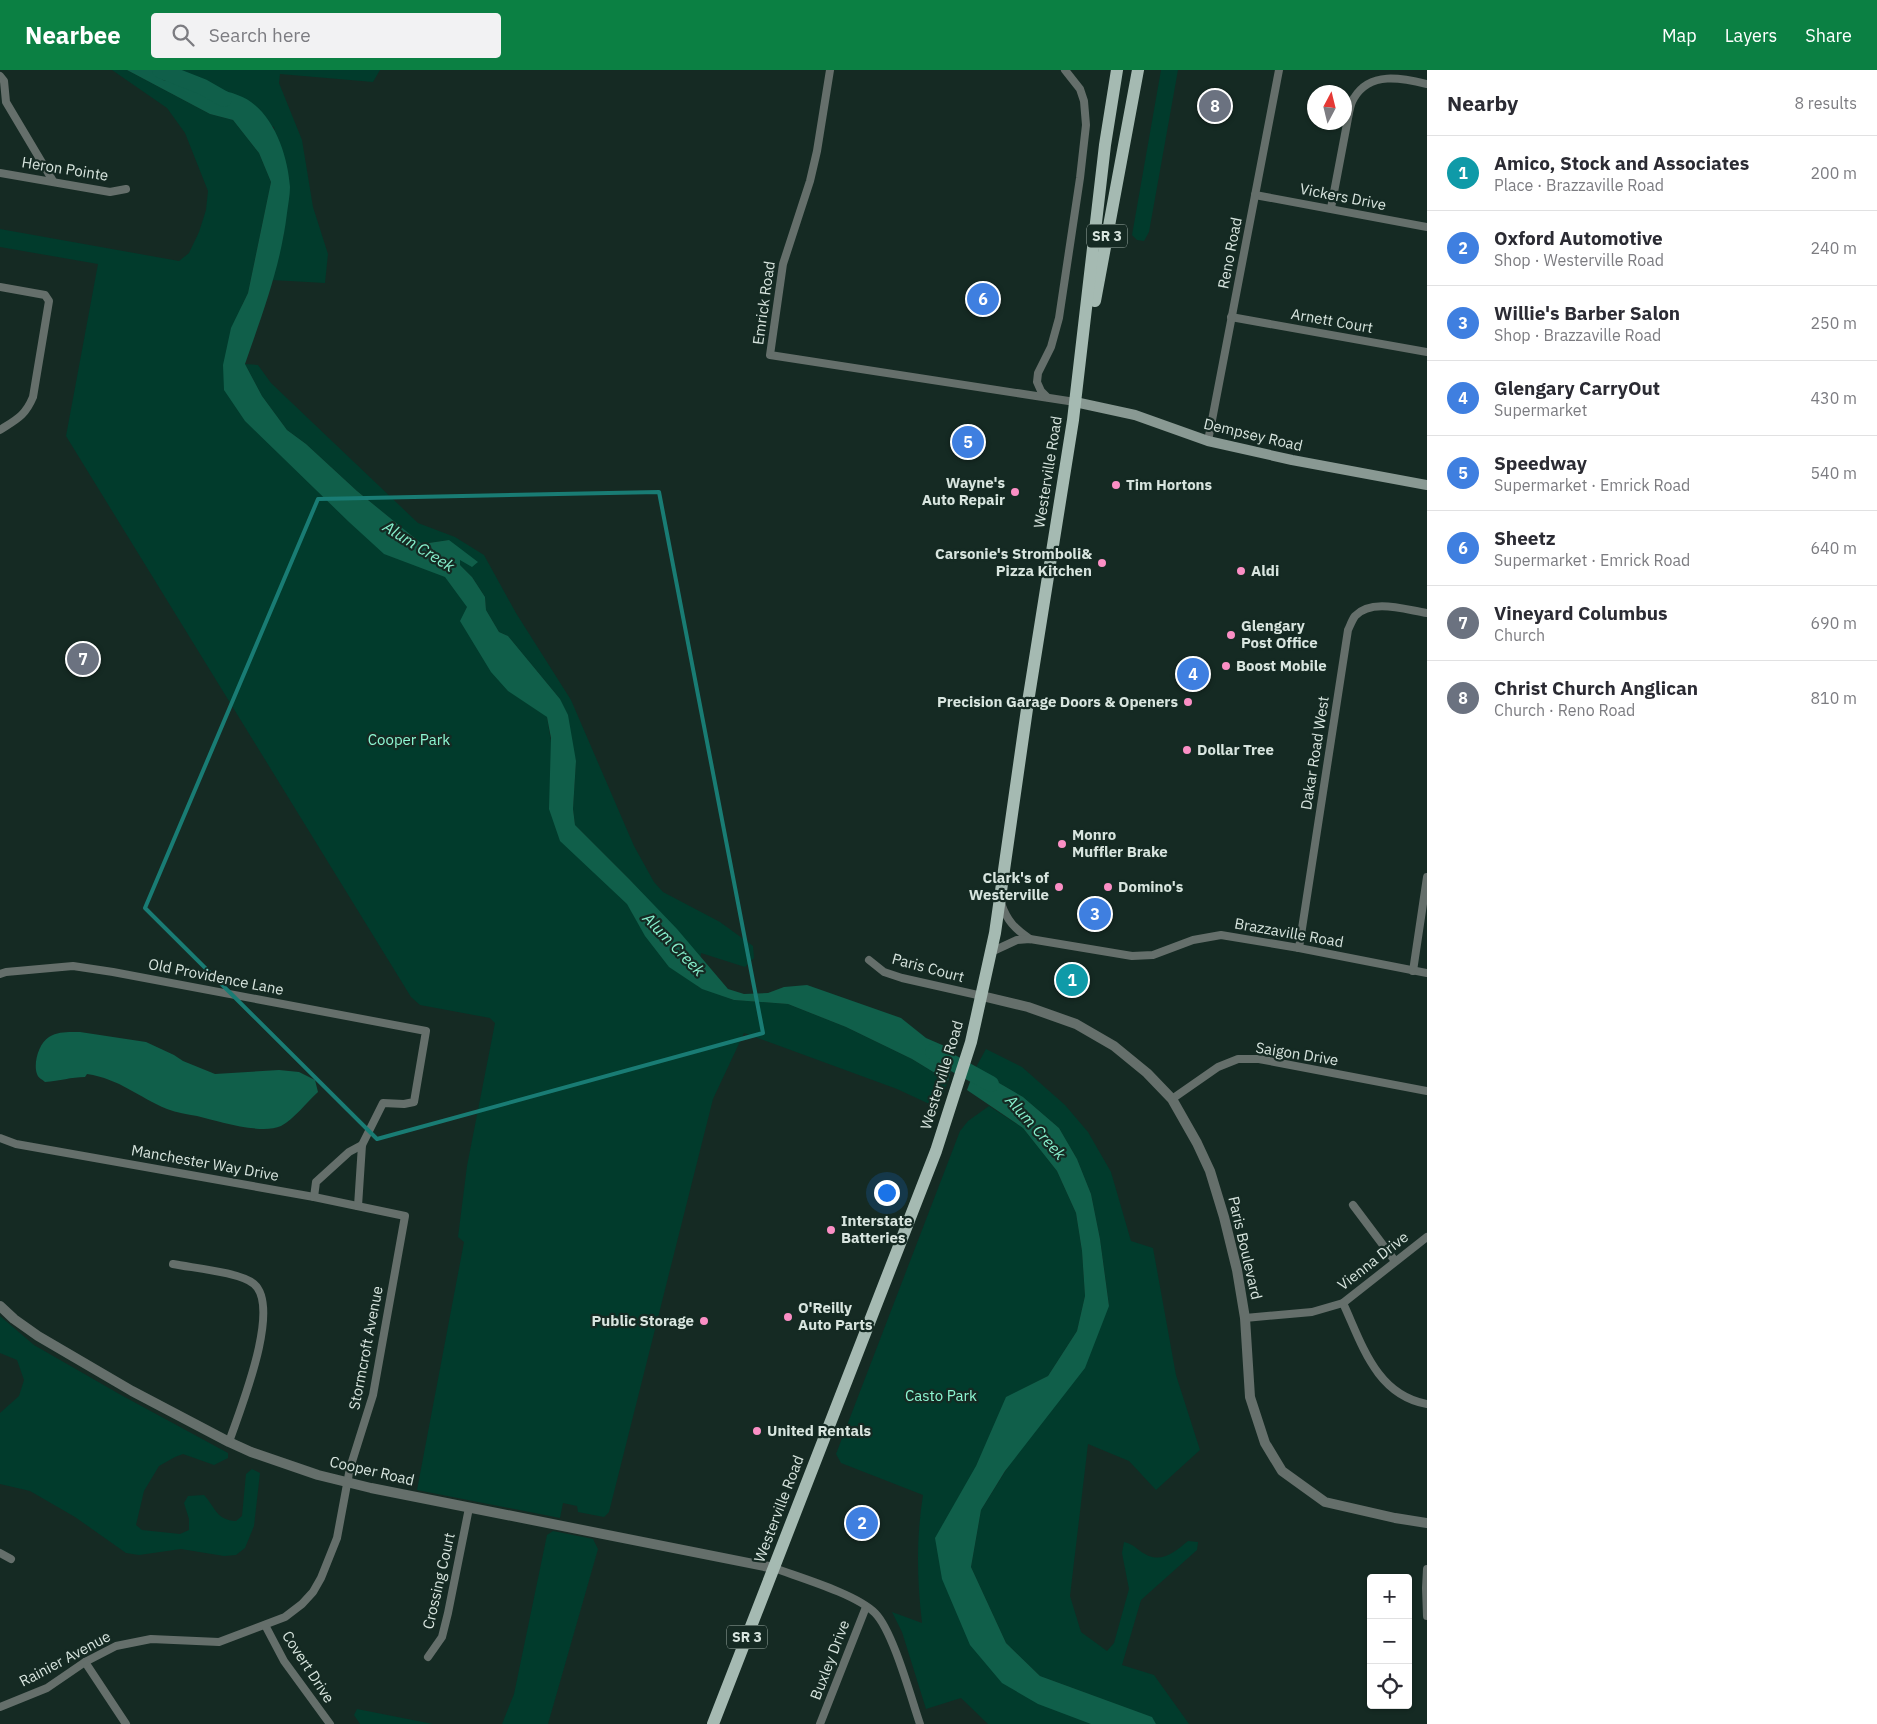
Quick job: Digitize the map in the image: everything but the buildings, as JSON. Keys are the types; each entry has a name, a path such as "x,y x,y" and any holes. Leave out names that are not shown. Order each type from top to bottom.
{"main road":[{"name":"Westerville Road","path":"713,1724 936,1151 971,1042 991,952 1000,898 1075,402 1105,145 1117,70"},
{"name":"Westerville Road","path":"1075,402 1138,70"},
{"name":"Dempsey Road","path":"1075,402 1134,415 1208,441 1292,460 1427,485"}],"street":[{"name":"Emrick Road","path":"830,70 817,151 810,181 783,264 770,355 1075,402"},
{"path":"1048,397 1041,391 1037,382 1038,372 1051,347 1059,318 1086,125 1084,101 1080,89 1065,70"},
{"name":"Reno Road","path":"1208,441 1279,70"},
{"path":"0,76 4,81 6,102 53,181"},
{"path":"1331,208 1349,113 1354,98 1365,86 1380,79 1397,78 1427,84"},
{"name":"Heron Pointe","path":"0,173 110,192 126,189"},
{"name":"Vickers Drive","path":"1255,195 1427,227"},
{"path":"0,288 45,295 49,301 33,397 28,410 0,430"},
{"name":"Arnett Court","path":"1231,317 1427,352"},
{"name":"Dakar Road West","path":"1299,948 1348,630 1354,617 1367,608 1381,606 1427,613"},
{"path":"1413,971 1427,877"},
{"name":"Brazzaville Road","path":"1000,898 1008,921 1016,930 1030,939"},
{"name":"Brazzaville Road","path":"991,952 1018,940 1030,939 1132,956 1153,955 1193,940 1221,935 1427,973"},
{"name":"Paris Court","path":"869,960 884,972 902,978 982,996"},
{"name":"Old Providence Lane","path":"0,974 73,966 426,1031 414,1102 404,1104 383,1103 362,1145"},
{"name":"Paris Boulevard","path":"982,996 1028,1007 1076,1024 1114,1046 1147,1073 1172,1099 1197,1143 1210,1171 1224,1217 1237,1270 1245,1318 1250,1397 1265,1444 1282,1471 1325,1502 1395,1518 1427,1523"},
{"name":"Saigon Drive","path":"1172,1099 1218,1066 1238,1059 1259,1059 1427,1091"},
{"name":"Manchester Way Drive","path":"0,1138 16,1144 314,1196 405,1216"},
{"path":"314,1196 316,1182 349,1152 362,1145"},
{"path":"358,1206 362,1145"},
{"path":"1352,1206 1396,1261"},
{"name":"Stormcroft Avenue","path":"347,1482 373,1395 405,1216"},
{"name":"Vienna Drive","path":"1245,1318 1312,1312 1343,1302 1427,1237"},
{"path":"173,1264 240,1276 255,1284 264,1299 264,1316 254,1370 229,1442"},
{"path":"1343,1302 1371,1363 1387,1386 1414,1402 1427,1404"},
{"name":"Cooper Road","path":"0,1306 38,1336 132,1391 251,1452 318,1475 470,1508 526,1517 774,1568"},
{"name":"Rainier Avenue","path":"0,1707 47,1688 85,1662 116,1646 151,1640 218,1642 285,1617 302,1604 313,1592 321,1578 337,1538 347,1482"},
{"name":"Crossing Court","path":"428,1657 442,1637 470,1508"},
{"path":"0,1553 11,1559"},
{"path":"774,1568 853,1598 876,1614 890,1637 920,1724"},
{"path":"1427,1569 1427,1616"},
{"name":"Buxley Drive","path":"820,1724 866,1607"},
{"name":"Covert Drive","path":"265,1624 284,1661 330,1724"},
{"path":"85,1662 126,1724"}],"highlighted area":[{"path":"659,492 763,1033 377,1139 145,908 318,499"}],"green space":[{"name":"Cooper Park","path":"112,70 127,70 210,114 233,120 259,153 271,182 248,293 242,305 234,388 418,543 475,605 547,717 564,822 688,942 575,825 573,809 576,761 560,699 508,636 499,632 486,610 485,597 472,577 460,565 460,560 449,540 422,544 357,491 306,444 287,430 262,396 245,364 258,365 271,383 418,523 455,537 484,555 516,613 571,700 634,846 654,882 663,892 720,922 753,946 754,958 745,967 701,953 697,986 734,1000 788,1004 846,1027 912,1059 948,1081 938,1108 897,1089 744,1033 713,1099 609,1512 604,1517 578,1512 577,1506 563,1503 560,1518 417,1490 464,1242 458,1237 467,1166 495,1023 490,1018 420,1005 411,997 66,436 98,264 0,247 0,229 179,261 189,253 199,232 206,210 208,191 185,133 167,108"},
{"path":"160,70 380,70 373,82 280,74 279,83 302,140 313,207 328,254 325,283 272,280 284,234 274,127 180,84 163,80"},
{"path":"1161,70 1178,70 1149,232 1144,241 1137,240 1132,235"},
{"path":"986,1049 1022,1067 1065,1105 1088,1132 1111,1172 1131,1241 1153,1248 1176,1375 1200,1450 1156,1490 1129,1461 1088,1444 1070,1596 1081,1632 1107,1651 1114,1643 1129,1589 1122,1553 1124,1542 1151,1557 1157,1558 1179,1549 1188,1541 1198,1542 1197,1550 1141,1600 1122,1665 1154,1675 1189,1724 1156,1724 1151,1717 1040,1676 1006,1643 971,1567 981,1510 1109,1305 1100,1239 1091,1194 1077,1159 1059,1128 1023,1097 975,1069"},
{"name":"Casto Park","path":"989,1106 1023,1128 1057,1171 1076,1213 1082,1251 1085,1296 1077,1331 1048,1376 1017,1392 976,1466 965,1609 1048,1689 1133,1724 988,1724 961,1698 926,1709 902,1632 892,1612 922,1623 918,1559 923,1495 841,1463 836,1454 960,1131 968,1121"},
{"path":"0,1316 34,1345 228,1453 228,1458 214,1465 183,1454 159,1466 144,1491 136,1525 142,1530 180,1534 189,1530 189,1519 184,1503 188,1496 204,1495 220,1516 236,1521 242,1516 246,1474 252,1469 260,1473 254,1526 245,1548 236,1555 224,1556 181,1549 139,1555 126,1553 75,1517 30,1491 0,1484 0,1413 19,1396 24,1380 17,1360 0,1353"},
{"path":"553,1531 593,1539 598,1549 548,1724 502,1724 514,1694 547,1535"},
{"path":"357,1709 433,1724 360,1724 354,1715"}],"water":[{"path":"127,70 160,70 163,80 221,90 243,97 260,110 274,129 287,164 290,187 289,197 276,271 245,364 262,396 287,430 306,444 357,491 422,544 449,540 478,562 472,567 460,560 460,565 472,577 485,597 486,610 499,632 508,636 560,699 568,715 576,761 573,809 575,825 677,929 728,989 744,994 768,993 784,987 807,985 901,1018 926,1038 956,1051 948,1081 912,1059 846,1027 788,1004 734,1000 702,989 669,967 645,936 627,904 560,841 549,809 551,738 547,717 508,691 491,672 460,621 467,607 445,577 384,554 245,421 224,390 223,365 231,328 248,293 271,182 259,153 233,120 210,114"},
{"path":"80,1032 146,1042 183,1061 215,1074 279,1070 299,1072 315,1080 318,1092 286,1123 273,1128 262,1129 239,1126 171,1110 99,1076 87,1074 85,1077 45,1082 39,1077 36,1069 36,1059 42,1044 53,1035"},
{"path":"975,1069 1023,1097 1059,1128 1077,1159 1091,1194 1100,1239 1109,1306 1085,1368 1005,1471 981,1510 971,1567 1006,1643 1040,1676 1152,1717 1156,1724 1091,1724 1038,1704 1002,1683 970,1645 942,1579 935,1538 976,1466 1006,1397 1048,1376 1077,1331 1085,1296 1082,1251 1076,1213 1057,1171 1023,1128 967,1090"}],"waterway":[{"name":"Alum Creek","path":"160,70 203,87 224,99"},
{"name":"Alum Creek","path":"933,1052 991,1084"}],"place":[{"name":"Christ Church Anglican","path":"1215,106"},
{"name":"Sheetz","path":"983,299"},
{"name":"Speedway","path":"968,442"},
{"name":"Tim Hortons","path":"1116,485"},
{"name":"Wayne's Auto Repair","path":"1015,492"},
{"name":"Carsonie's Stromboli& Pizza Kitchen","path":"1102,563"},
{"name":"Aldi","path":"1241,571"},
{"name":"Glengary Post Office","path":"1231,635"},
{"name":"Vineyard Columbus","path":"83,659"},
{"name":"Boost Mobile","path":"1226,666"},
{"name":"Glengary CarryOut","path":"1193,674"},
{"name":"Precision Garage Doors & Openers","path":"1188,702"},
{"name":"Dollar Tree","path":"1187,750"},
{"name":"Monro Muffler Brake","path":"1062,844"},
{"name":"Clark's of Westerville","path":"1059,887"},
{"name":"Domino's","path":"1108,887"},
{"name":"Willie's Barber Salon","path":"1095,914"},
{"name":"Amico, Stock and Associates","path":"1072,980"},
{"name":"Interstate Batteries","path":"831,1230"},
{"name":"O'Reilly Auto Parts","path":"788,1317"},
{"name":"Public Storage","path":"704,1321"},
{"name":"United Rentals","path":"757,1431"},
{"name":"Oxford Automotive","path":"862,1523"}]}
